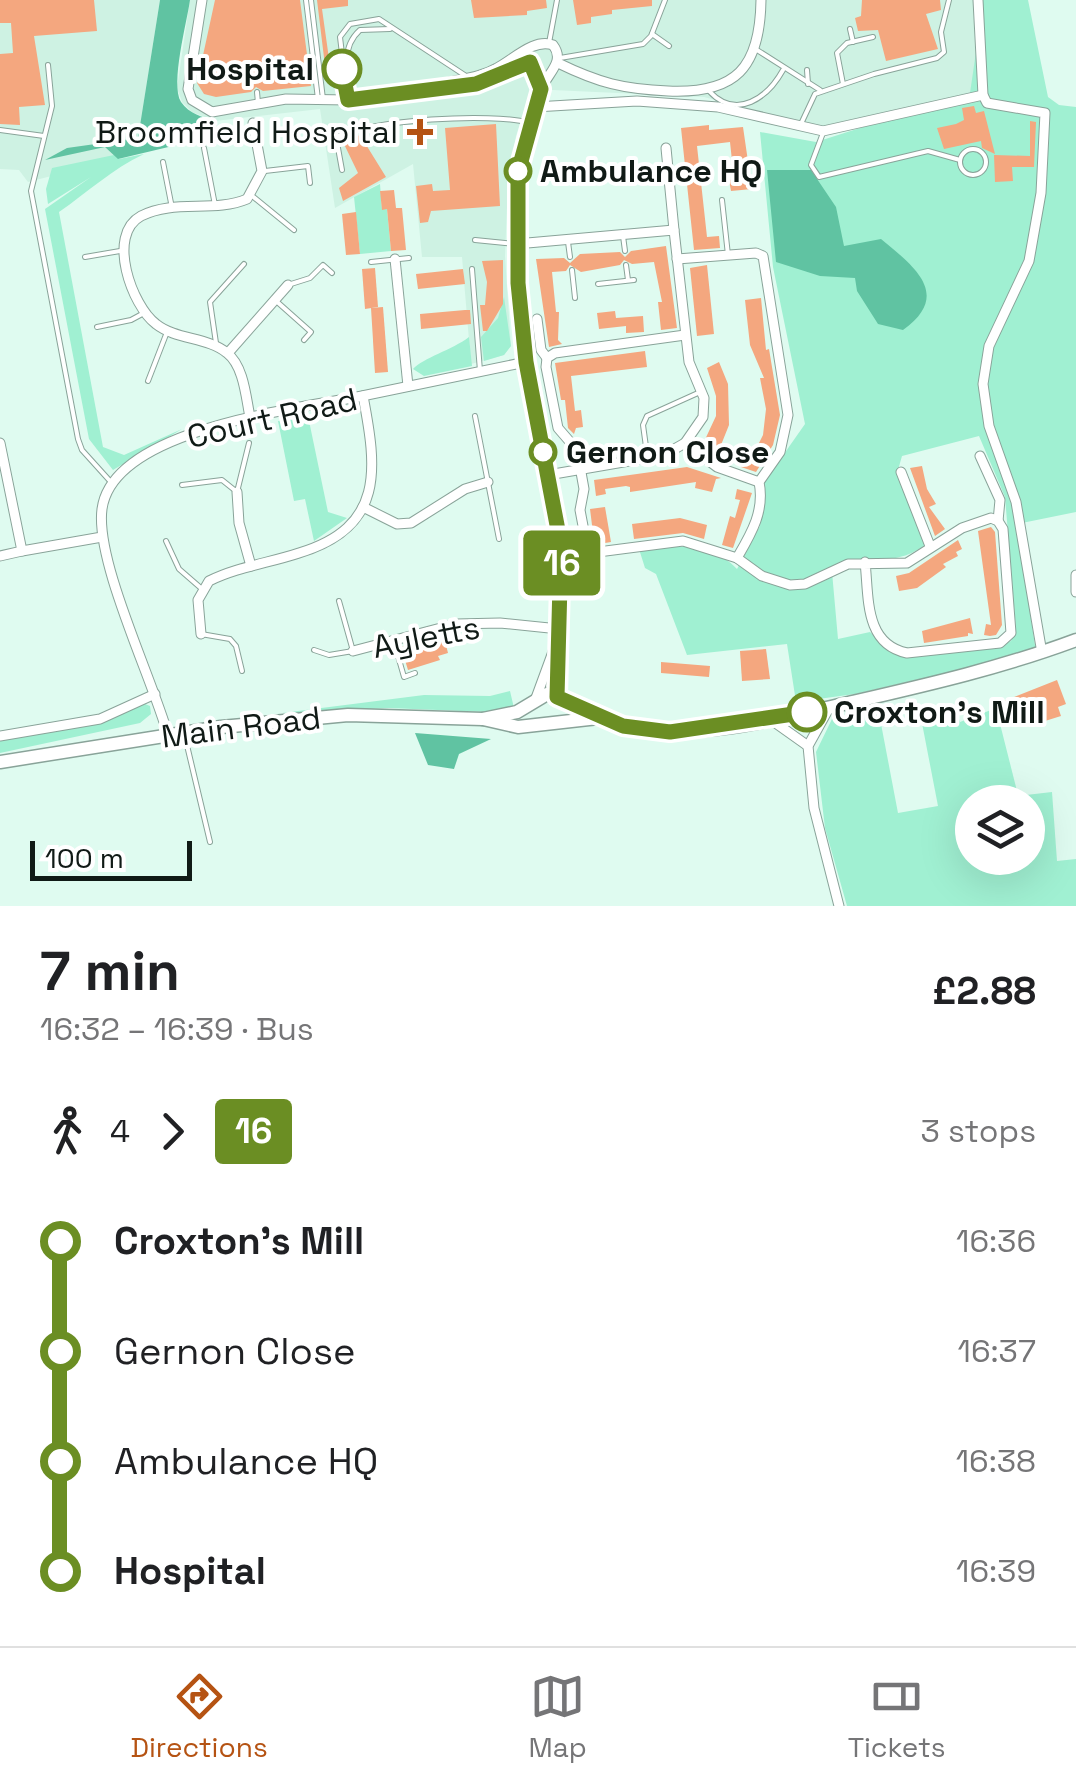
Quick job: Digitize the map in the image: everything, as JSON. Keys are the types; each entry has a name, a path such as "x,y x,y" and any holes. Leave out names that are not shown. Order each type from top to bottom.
{"main road":[{"name":"Main Road","path":"483,720 516,712 546,694 634,728 670,732 769,719 987,672 1076,640"},
{"path":"535,701 532,715 546,724 562,717 559,699"},
{"name":"Main Road","path":"0,762 168,734 348,714 483,720 518,726 600,718"}],"street":[{"path":"202,0 189,72 192,100 212,112 258,99 352,100 482,83 532,66 549,72"},
{"path":"422,91 490,72 532,48 549,43 558,61 616,88 706,90 740,73 754,49 761,0"},
{"path":"978,0 983,95 995,107 1045,113 1041,193 1033,246 988,346 983,384 988,426 1016,502 1042,653"},
{"path":"532,48 532,66 541,89"},
{"path":"558,61 541,89 518,172 516,244 526,362 561,546 559,699"},
{"path":"535,108 637,101 718,107 823,131 983,95"},
{"path":"250,417 238,370 228,353 167,332 144,313 132,288 125,250 132,223 146,214 241,202 251,195 262,172 253,123"},
{"path":"548,475 648,459 685,443 703,417 702,391 689,362 666,148"},
{"path":"516,244 674,230"},
{"path":"677,258 763,256 788,415 780,452 759,482 762,496 756,526 737,558"},
{"path":"395,259 408,386"},
{"path":"228,353 288,284"},
{"path":"537,319 541,350 548,358"},
{"path":"686,335 625,341 555,353 548,358 546,367 558,428 578,450 584,540 592,550 673,540 737,558 762,576 790,585 805,584 848,564 865,562 907,562 962,528 990,518 1003,529 1011,632 1000,643 907,653 895,650 877,635 872,624 865,562"},
{"name":"Court Road","path":"113,484 146,456 174,441 250,417 526,362"},
{"path":"201,634 198,612 202,590 219,576 327,542 350,525 363,507 374,463 362,396"},
{"path":"0,442 22,551"},
{"path":"685,443 707,462 759,482"},
{"path":"980,456 1000,500 998,521"},
{"path":"902,472 930,546"},
{"path":"363,507 397,524 411,523 464,488 488,482"},
{"path":"113,484 102,508 102,538 168,734"},
{"path":"237,492 239,523 251,566"},
{"path":"0,556 102,538"},
{"path":"1076,575 1076,592"},
{"name":"Ayletts","path":"353,651 469,623 559,629"},
{"path":"535,701 557,642"},
{"name":"Main Road","path":"0,736 100,719 155,694"},
{"path":"830,707 808,746 817,822 839,906"},
{"path":"769,719 808,746"}],"lane":[{"path":"308,0 320,99"},
{"path":"549,43 558,0"},
{"path":"558,61 638,47 652,34 665,0"},
{"path":"800,126 815,94 871,75 930,64 944,52 941,32 949,0"},
{"path":"352,100 340,37 350,24 379,19 466,76"},
{"path":"352,100 346,52 350,39 360,30 373,27 395,30"},
{"path":"850,30 853,42"},
{"path":"652,34 669,46"},
{"path":"842,84 837,53 853,42 873,37"},
{"path":"754,49 783,70 825,90"},
{"path":"48,65 52,106 31,190 82,450 113,484"},
{"path":"898,68 901,75"},
{"path":"706,90 714,97 743,104 759,100 768,94 783,70"},
{"path":"807,70 808,84"},
{"path":"871,75 873,82"},
{"path":"253,123 258,99"},
{"path":"342,170 336,137 356,127 475,117 530,123"},
{"path":"0,130 44,136"},
{"path":"823,131 810,166 819,177 928,151 960,160"},
{"path":"204,148 214,205"},
{"path":"976,150 986,157 986,166 973,176 962,169 960,160 964,153 976,150"},
{"path":"163,162 172,208"},
{"path":"262,172 308,166 310,183"},
{"path":"251,195 294,230"},
{"path":"722,200 728,254"},
{"path":"624,236 625,252"},
{"path":"475,240 516,244"},
{"path":"568,242 570,257"},
{"path":"85,258 125,250"},
{"path":"371,262 408,258"},
{"path":"217,347 210,302 244,264"},
{"path":"598,284 631,280 626,264"},
{"path":"288,284 310,278 324,266 332,273"},
{"path":"472,269 480,371"},
{"path":"572,270 575,298"},
{"path":"275,300 311,332 304,340"},
{"path":"97,327 144,313"},
{"path":"148,381 167,332"},
{"path":"648,459 643,425 647,416 702,391"},
{"path":"475,416 499,540"},
{"path":"182,485 222,480 237,492 250,443"},
{"path":"166,542 178,570 202,590"},
{"path":"314,650 329,656 353,651 339,601"},
{"path":"201,634 230,639 236,646 242,671"},
{"path":"394,642 404,677 416,673"},
{"path":"184,732 210,842"}],"shaded area":[{"path":"0,0 160,0 138,138 118,159 28,182 19,170 0,169"},
{"name":"Broomfield Hospital","path":"190,0 973,0 976,72 971,93 823,128 704,97 531,89 516,136 508,182 505,256 511,346 504,355 471,364 462,257 422,257 413,164 335,208 320,109 215,121 192,112 182,102 177,88"}],"green space":[{"path":"160,0 190,0 178,68 178,93 188,109 215,121 219,135 118,159 105,147 45,160 67,148 138,138"},
{"path":"974,0 1028,0 1048,97 1059,105 1076,107 1076,512 1017,524 1036,652 855,694 796,702 787,644 687,655 656,574 645,568 639,549 678,546 704,550 737,569 760,526 765,481 805,424 773,267 760,132 816,142 970,93 977,45","holes":["979,436 1005,497 1016,629 1011,641 1000,646 906,657 892,653 870,632 838,639 832,572 857,561 900,557 925,545 898,470 902,456"]},
{"path":"144,154 59,212 103,447 124,455 182,429 113,470 89,439 45,209 91,177 48,204 46,189 52,168 114,155 119,159"},
{"path":"767,170 811,170 836,207 844,246 881,239 906,260 927,293 918,317 903,330 878,324 857,291 855,278 820,276 776,262"},
{"path":"380,184 391,251 360,254 354,197"},
{"path":"504,297 511,346 504,355 484,361 481,337 498,318"},
{"path":"469,337 472,366 424,376 413,369 424,361"},
{"path":"308,416 328,512 347,518 314,541 305,499 294,501 278,421"},
{"path":"510,691 514,708 486,712 389,708 282,713 424,695 490,696"},
{"path":"145,704 150,706 151,714 140,723 0,753 0,739 91,725"},
{"path":"878,708 898,813 938,806 921,718 956,710 960,722 996,708 1015,785 955,785 955,875 1045,875 1045,793 1052,792 1057,861 1076,859 1076,906 847,906 825,828 816,752 832,719"},
{"path":"415,733 491,739 459,754 454,769 428,765"}],"building":[{"path":"0,0 94,0 97,31 34,36 45,105 19,107 20,125 0,124 0,54 13,53 11,23 0,23"},
{"path":"215,0 300,0 311,86 263,91 256,87 251,92 216,97 204,94 197,83"},
{"path":"317,0 348,0 348,6 322,9 331,73 326,74"},
{"path":"471,0 546,0 547,8 527,11 527,15 474,18"},
{"path":"573,0 652,0 652,6 612,10 612,14 591,17 591,23 577,25"},
{"path":"862,0 940,0 941,10 926,14 938,49 886,61 878,30 858,31 855,18 861,16"},
{"path":"974,106 976,113 984,111 995,154 982,148 981,141 944,149 937,128 964,120 962,108"},
{"path":"1030,121 1036,122 1034,167 1012,167 1013,181 995,182 994,155 1030,156"},
{"path":"496,124 500,206 431,211 428,222 420,223 416,186 432,184 433,191 450,190 445,128"},
{"path":"709,125 709,130 743,127 752,189 731,191 729,180 734,179 730,142 697,146 707,237 719,236 720,248 694,250 681,128"},
{"path":"360,135 386,177 343,201 339,188 358,173 343,142"},
{"path":"394,190 396,208 402,208 406,250 391,251 387,209 382,210 380,191"},
{"path":"356,212 360,254 346,255 342,214"},
{"path":"666,246 677,328 661,330 658,302 662,302 654,262 632,264 624,260 620,265 581,272 570,265 566,271 552,272 559,312 558,340 562,344 549,347 536,259 564,258 570,263 580,254 620,252 625,257 631,251"},
{"path":"503,260 503,304 487,331 483,331 480,305 485,305 487,282 482,261"},
{"path":"707,265 714,334 697,336 690,268"},
{"path":"375,268 378,307 365,309 362,269"},
{"path":"463,269 465,284 418,289 416,274"},
{"path":"761,298 766,350 769,349 780,415 773,445 756,472 741,467 747,458 750,461 763,435 766,409 760,378 764,378 750,345 745,300"},
{"path":"383,307 388,372 375,373 371,308"},
{"path":"470,310 471,324 421,329 420,314"},
{"path":"615,311 616,318 643,316 644,332 626,333 626,326 599,329 597,313"},
{"path":"645,351 647,367 571,376 575,411 581,410 583,427 576,428 574,434 568,428 555,363"},
{"path":"719,362 728,384 729,425 717,455 702,446 716,416 716,396 707,368"},
{"path":"922,466 927,489 936,504 929,507 945,529 935,536 910,468"},
{"path":"687,467 721,478 716,479 712,492 695,488 696,482 630,492 626,486 605,489 606,494 596,496 594,480"},
{"path":"737,489 752,493 733,548 722,545 730,516 735,518 740,500 735,499"},
{"path":"605,507 611,542 599,544 594,541 590,509"},
{"path":"680,518 707,525 704,539 683,533 634,539 632,524"},
{"path":"991,527 995,532 1002,625 996,635 990,636 984,635 986,624 991,625 978,531"},
{"path":"958,540 962,549 956,552 958,556 943,564 946,567 917,588 899,591 896,576 909,573"},
{"path":"970,618 973,634 924,643 922,631"},
{"path":"433,638 435,644 445,641 448,653 438,656 440,660 408,670 401,647"},
{"path":"766,649 770,679 742,681 740,651"},
{"path":"661,662 710,666 709,677 661,673"},
{"path":"1057,680 1066,704 1058,707 1061,716 1045,721 1037,706 1005,718 999,703"}],"bus line":[{"name":"16","path":"342,69 348,100 476,84 497,78 521,63 530,62 535,70 541,89 518,172 518,283 526,362 561,546 563,596 557,642 557,697 623,726 670,732 807,712"}],"place":[{"name":"Hospital","path":"342,69"},
{"name":"Broomfield Hospital","path":"420,132"},
{"name":"Ambulance HQ","path":"518,171"},
{"name":"Gernon Close","path":"543,452"},
{"name":"Croxton's Mill","path":"807,712"}]}
